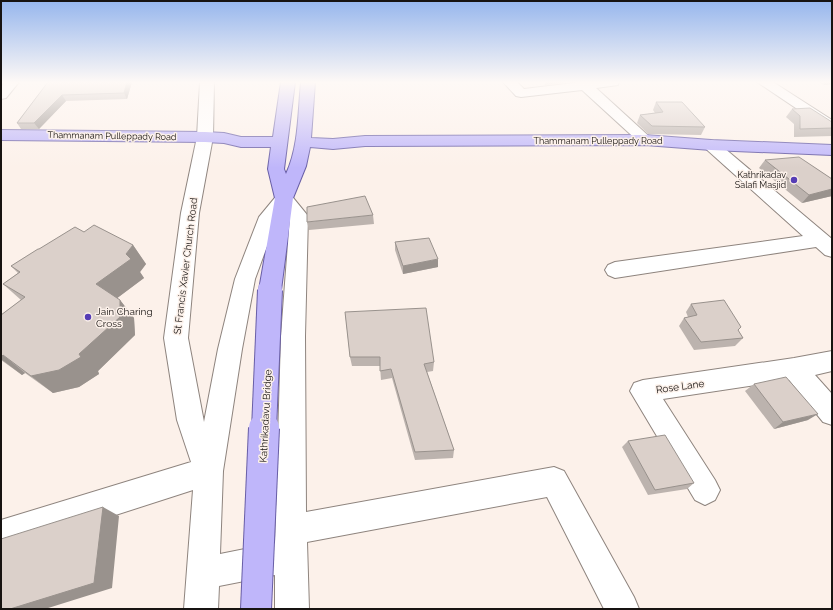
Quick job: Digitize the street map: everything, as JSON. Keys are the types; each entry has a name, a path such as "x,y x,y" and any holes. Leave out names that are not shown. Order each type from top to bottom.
{"main road":[{"path":"282,210 276,169 284,110"},
{"path":"282,210 298,166 303,138 305,110"},
{"name":"Thammanam Pulleppady Road","path":"1,135 214,138 241,142 280,137"},
{"name":"Thammanam Pulleppady Road","path":"303,138 333,144 364,141 645,140 711,145 832,150"},
{"name":"Kathrikadavu Bridge","path":"256,609 270,290 282,210"}],"street":[{"name":"St Francis Xavier Church Road","path":"208,471 190,420 176,338 190,213 214,138 211,110"},
{"path":"612,110 645,140"},
{"path":"808,110 832,126"},
{"path":"711,145 826,245"},
{"path":"201,609 208,471 230,349 245,279 268,217 282,210 299,216 293,336 291,543 292,609"},
{"path":"615,270 826,245"},
{"name":"Rose Lane","path":"705,490 643,391 794,369 832,361"},
{"path":"794,369 832,413"},
{"path":"1,536 208,471"},
{"path":"204,573 291,543 554,481 622,609"}],"building":[{"path":"26,110 47,110 34,123 17,123"},
{"path":"662,110 690,110 705,127 652,126 640,115 663,112"},
{"path":"794,110 814,110 832,122 832,128 800,129 800,116"},
{"path":"799,157 832,179 832,189 809,195 765,160"},
{"path":"365,196 373,215 307,222 307,207"},
{"path":"94,225 133,245 126,254 131,259 96,284 120,300 120,317 79,354 81,357 59,370 31,376 3,355 1,357 1,315 25,297 3,284 20,272 11,266 75,227 84,232"},
{"path":"429,238 438,259 403,266 395,242"},
{"path":"724,300 741,327 738,330 743,338 701,342 684,318 697,315 691,304"},
{"path":"426,308 434,362 424,364 454,450 415,452 391,369 380,371 380,357 350,357 345,312"},
{"path":"786,377 818,414 783,422 754,384"},
{"path":"665,435 694,483 655,490 628,441"},
{"path":"103,507 94,583 10,609 1,609 1,539"}],"place":[{"name":"Kathrikadav Salafi Masjid","path":"794,180"},
{"name":"Jain Charing Cross","path":"88,317"}]}
